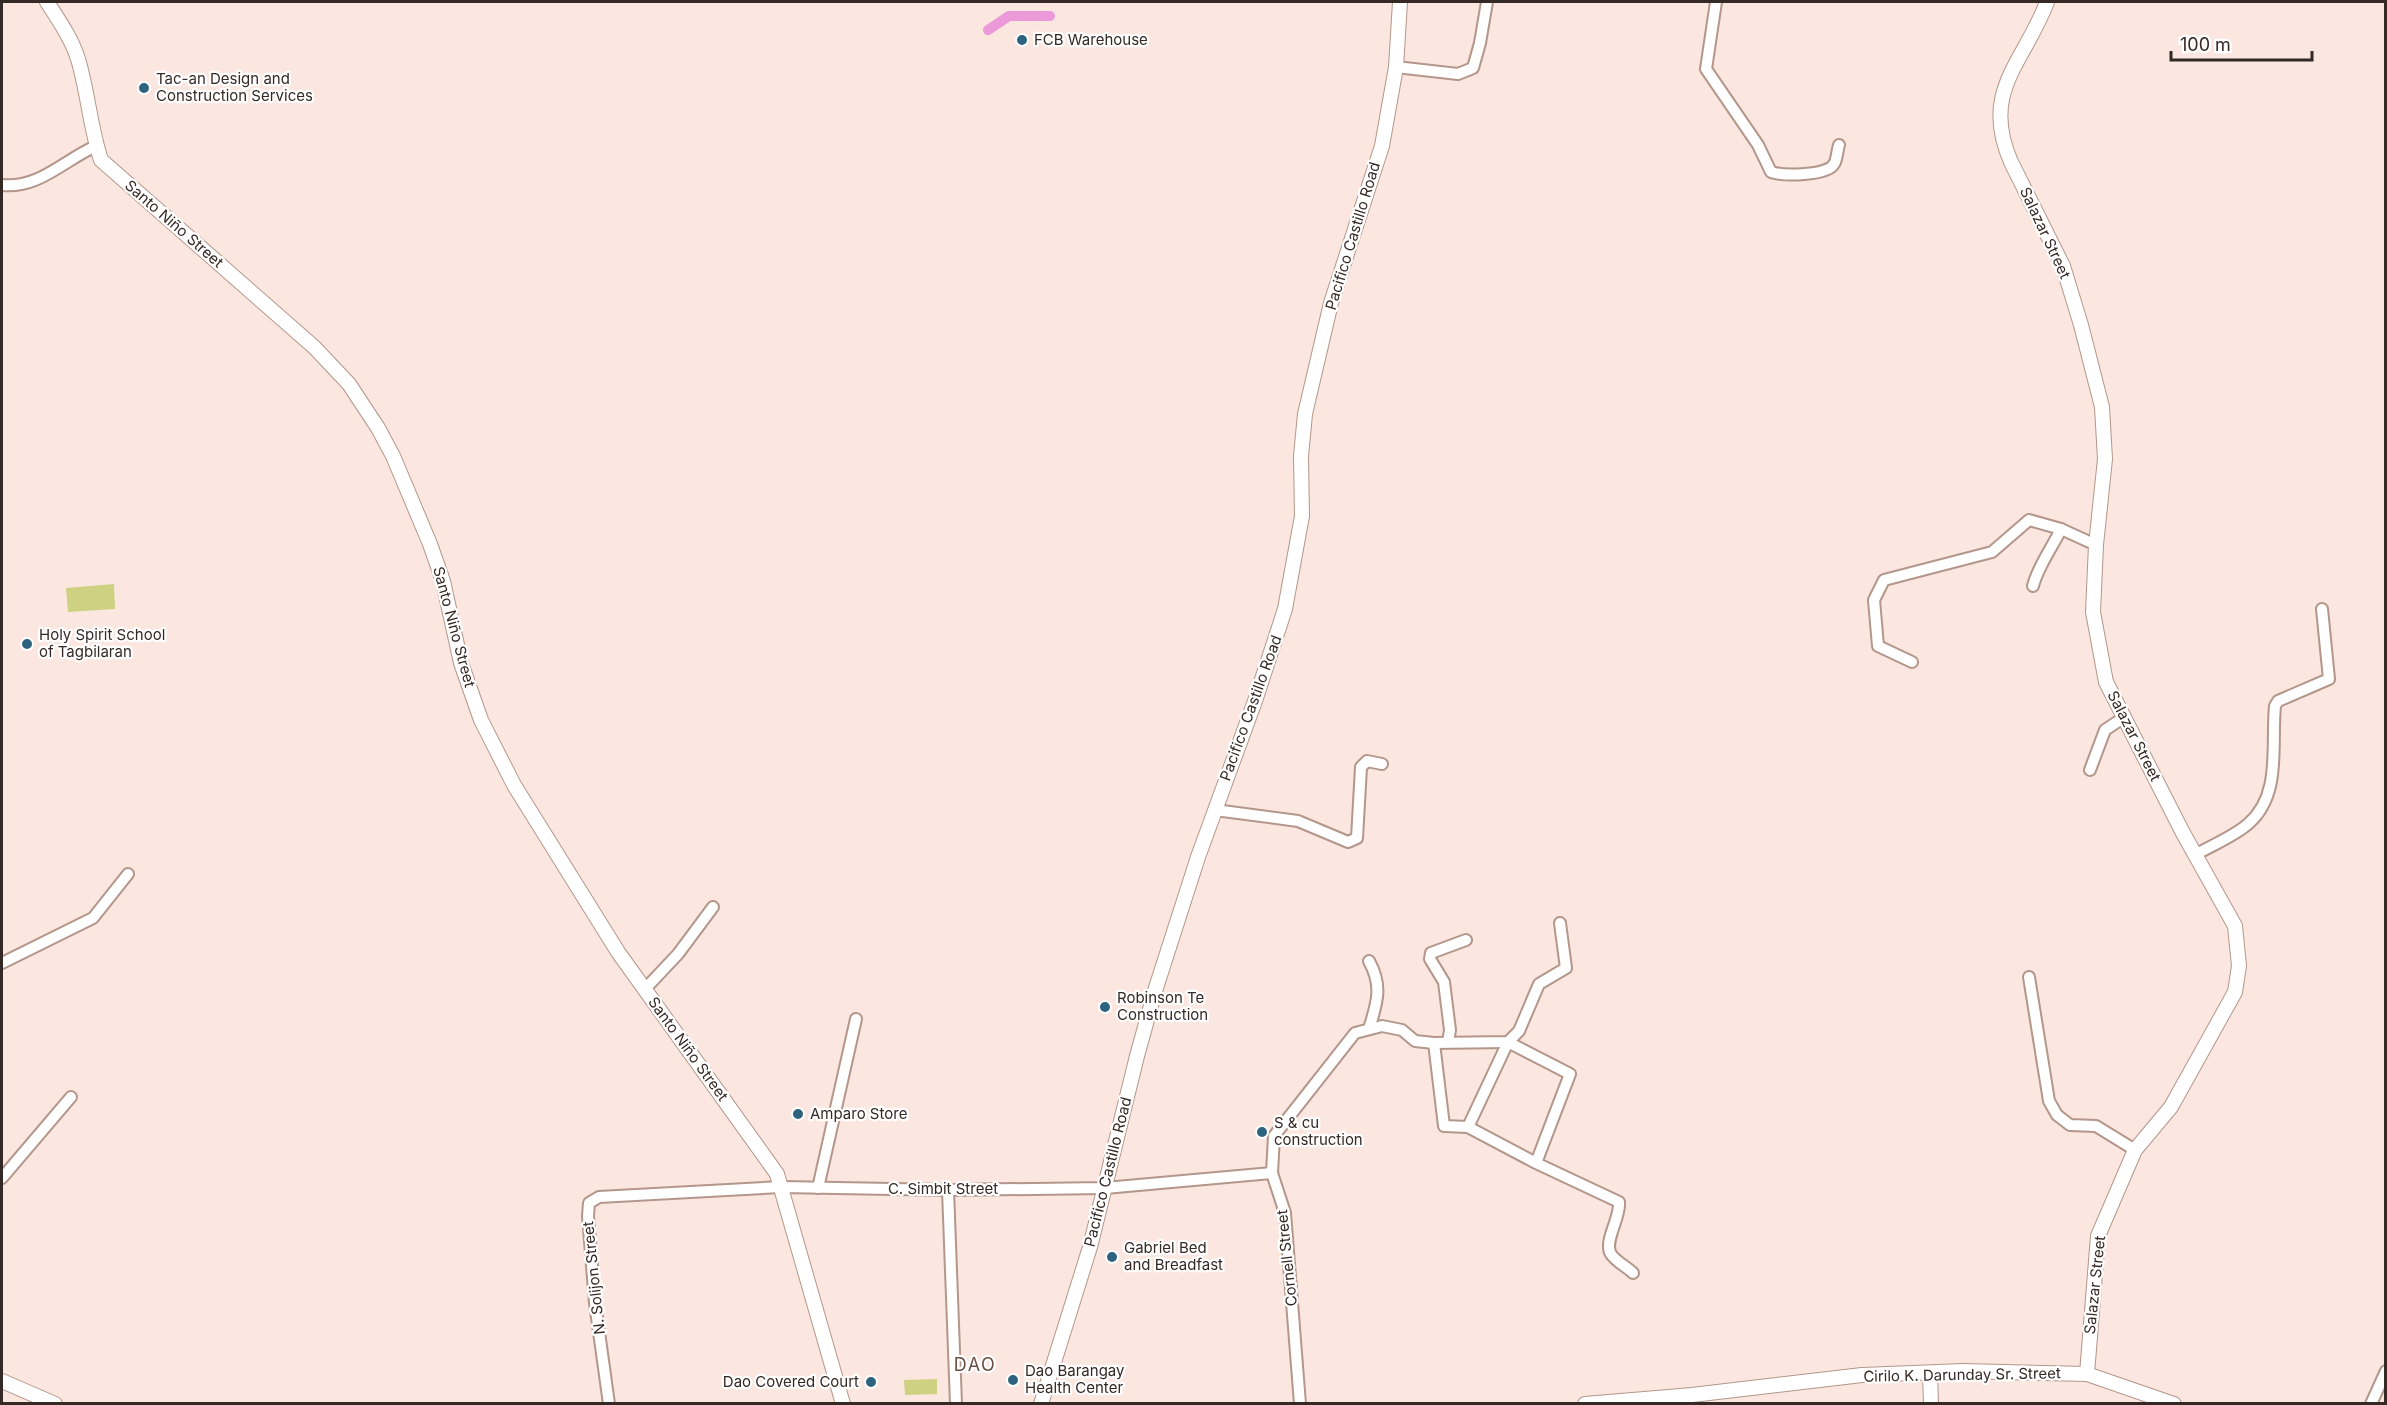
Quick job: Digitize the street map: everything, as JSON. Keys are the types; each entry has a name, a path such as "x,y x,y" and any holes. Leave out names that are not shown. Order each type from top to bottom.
{"main road":[{"name":"Santo Niño Street","path":"47,2 62,25 78,58 101,160 314,347 349,384 378,428 393,456 434,554 443,581 461,663 481,720 514,785 618,952 777,1174 843,1404"},
{"name":"Pacifico Castillo Road","path":"1041,1404 1105,1188 1152,1002 1288,598 1302,516 1301,456 1305,414 1331,303 1382,146 1396,67 1400,2"},
{"name":"Salazar Street","path":"2047,2 2004,86 2000,105 2000,124 2003,144 2063,266 2102,407 2105,459 2096,545 2093,612 2106,682 2195,855 2235,926 2239,966 2235,992 2171,1107 2135,1149 2098,1236 2087,1374"},
{"name":"Cirilo K. Darunday Sr. Street","path":"1586,1404 1692,1395 1862,1375 1930,1373 2087,1374 2174,1404"},
{"path":"1930,1373 1931,1404"},
{"path":"2,1381 55,1404"}],"street":[{"path":"1396,67 1458,74 1473,68 1487,2"},
{"path":"1716,2 1706,69 1758,145 1771,172 1780,175 1828,170 1834,164 1839,145"},
{"path":"2,185 17,187 33,183 77,154 96,146"},
{"path":"1912,662 1878,646 1874,600 1884,580 1992,552 2029,520 2061,529 2096,545"},
{"path":"2033,586 2037,572 2049,555 2061,529"},
{"path":"2195,855 2247,825 2261,810 2273,774 2275,706 2278,701 2329,679 2322,609"},
{"path":"2090,771 2105,730 2123,718"},
{"path":"1215,810 1298,820 1348,842 1357,838 1362,767 1367,761 1382,764"},
{"path":"2,963 93,918 128,874"},
{"path":"645,989 678,954 713,907"},
{"path":"1468,1127 1509,1042 1519,1031 1539,984 1566,968 1560,923"},
{"path":"1448,1042 1450,1029 1444,982 1430,959 1431,953 1466,940"},
{"path":"1368,961 1376,975 1377,1001 1369,1029"},
{"path":"2029,977 2049,1101 2056,1115 2070,1125 2096,1126 2135,1149"},
{"path":"818,1188 856,1018"},
{"path":"1105,1188 1272,1173 1274,1136 1355,1033 1382,1026 1402,1030 1415,1041 1509,1042 1570,1074 1536,1163"},
{"path":"1434,1043 1444,1126 1468,1127 1536,1163 1619,1202 1620,1209 1608,1245 1610,1254 1633,1273"},
{"path":"2,1178 71,1097"},
{"name":"Cornell Street","path":"1272,1173 1286,1213 1300,1404"},
{"name":"C. Simbit Street","path":"781,1187 948,1190 1105,1188"},
{"name":"N. Solijon Street","path":"609,1404 595,1303 589,1203 599,1197 781,1187"},
{"path":"948,1190 956,1404"},
{"path":"2370,1404 2385,1371"}],"green space":[{"path":"114,584 115,609 68,612 66,588"},
{"path":"937,1379 937,1394 905,1395 904,1380"}],"waterway":[{"path":"988,30 1009,16 1050,16"}],"place":[{"name":"FCB Warehouse","path":"1022,40"},
{"name":"Tac-an Design and Construction Services","path":"144,88"},
{"name":"Holy Spirit School of Tagbilaran","path":"27,644"},
{"name":"Robinson Te Construction","path":"1105,1007"},
{"name":"Amparo Store","path":"798,1114"},
{"name":"S & cu construction","path":"1262,1132"},
{"name":"Gabriel Bed and Breadfast","path":"1112,1257"},
{"name":"Dao Barangay Health Center","path":"1013,1380"},
{"name":"Dao Covered Court","path":"871,1382"}],"district":[{"name":"DAO","path":"975,1365"}]}
